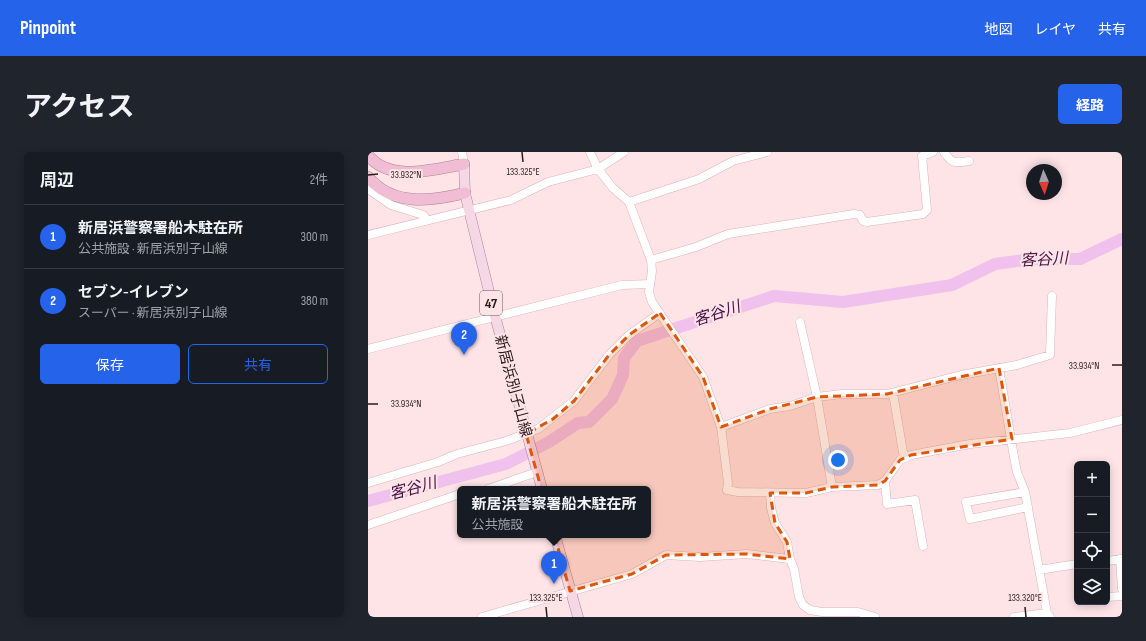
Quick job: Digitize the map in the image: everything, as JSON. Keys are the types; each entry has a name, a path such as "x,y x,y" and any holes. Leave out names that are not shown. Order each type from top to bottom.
{"highway":[{"path":"368,155 384,167 396,172 414,172 464,164"},
{"path":"368,177 385,191 408,200 436,200 465,193"}],"main road":[{"name":"新居浜別子山線","path":"464,164 465,193 494,316 541,486"},
{"path":"556,538 578,617"}],"street":[{"path":"462,152 464,164"},
{"path":"590,152 598,169 613,188 629,202 652,260 649,292 652,302 703,377 721,426 728,483 727,490 738,492 806,493 832,487 878,485 885,482 900,460 911,455 970,444 1070,433 1122,420"},
{"path":"368,235 511,200 548,182 598,169 624,152"},
{"path":"629,202 699,179 733,161 767,152"},
{"path":"652,260 696,247 728,234 854,214 860,215 863,221 867,222 923,214 927,210 922,156 932,152"},
{"path":"944,152 950,160 956,162 969,161"},
{"path":"368,189 391,205 423,215 427,220"},
{"path":"368,349 494,316 622,285 650,284"},
{"path":"721,426 770,409 790,406 817,397 842,394 865,396 893,393 962,375 1017,366 1050,355 1052,296"},
{"path":"368,483 438,462 456,454 527,437 553,419 574,401 609,355 629,335 660,314"},
{"path":"800,322 817,397 832,487"},
{"path":"999,368 1017,472 1025,492 1049,615 1014,617"},
{"path":"893,393 904,458"},
{"path":"496,486 537,470"},
{"path":"885,482 887,504 915,500 923,546"},
{"path":"1025,492 966,502 970,519 1028,507"},
{"path":"770,493 771,508 775,522 787,542 799,597 803,605 810,610 822,612 858,612 875,617"},
{"path":"368,525 457,495"},
{"path":"482,617 632,574 666,555 700,557 747,554 790,559"},
{"path":"1110,561 1121,559 1122,589"},
{"path":"1039,570 1074,564"},
{"path":"1110,597 1122,596"}],"highlighted area":[{"path":"660,313 703,377 721,427 770,409 817,397 887,394 999,368 1012,439 911,455 900,460 885,481 878,485 832,487 806,493 770,493 775,523 787,542 790,559 747,554 666,555 632,574 570,591 526,434 553,419 574,401 609,355 629,335"}],"waterway":[{"name":"客谷川","path":"368,501 506,464 549,442 578,423 589,422 612,399 623,375 624,358 637,341 774,296 843,302 952,285 995,264 1032,259 1080,259 1122,239"}],"place":[{"name":"セブン-イレブン","path":"464,355"},
{"name":"新居浜警察署船木駐在所","path":"554,584"}]}
